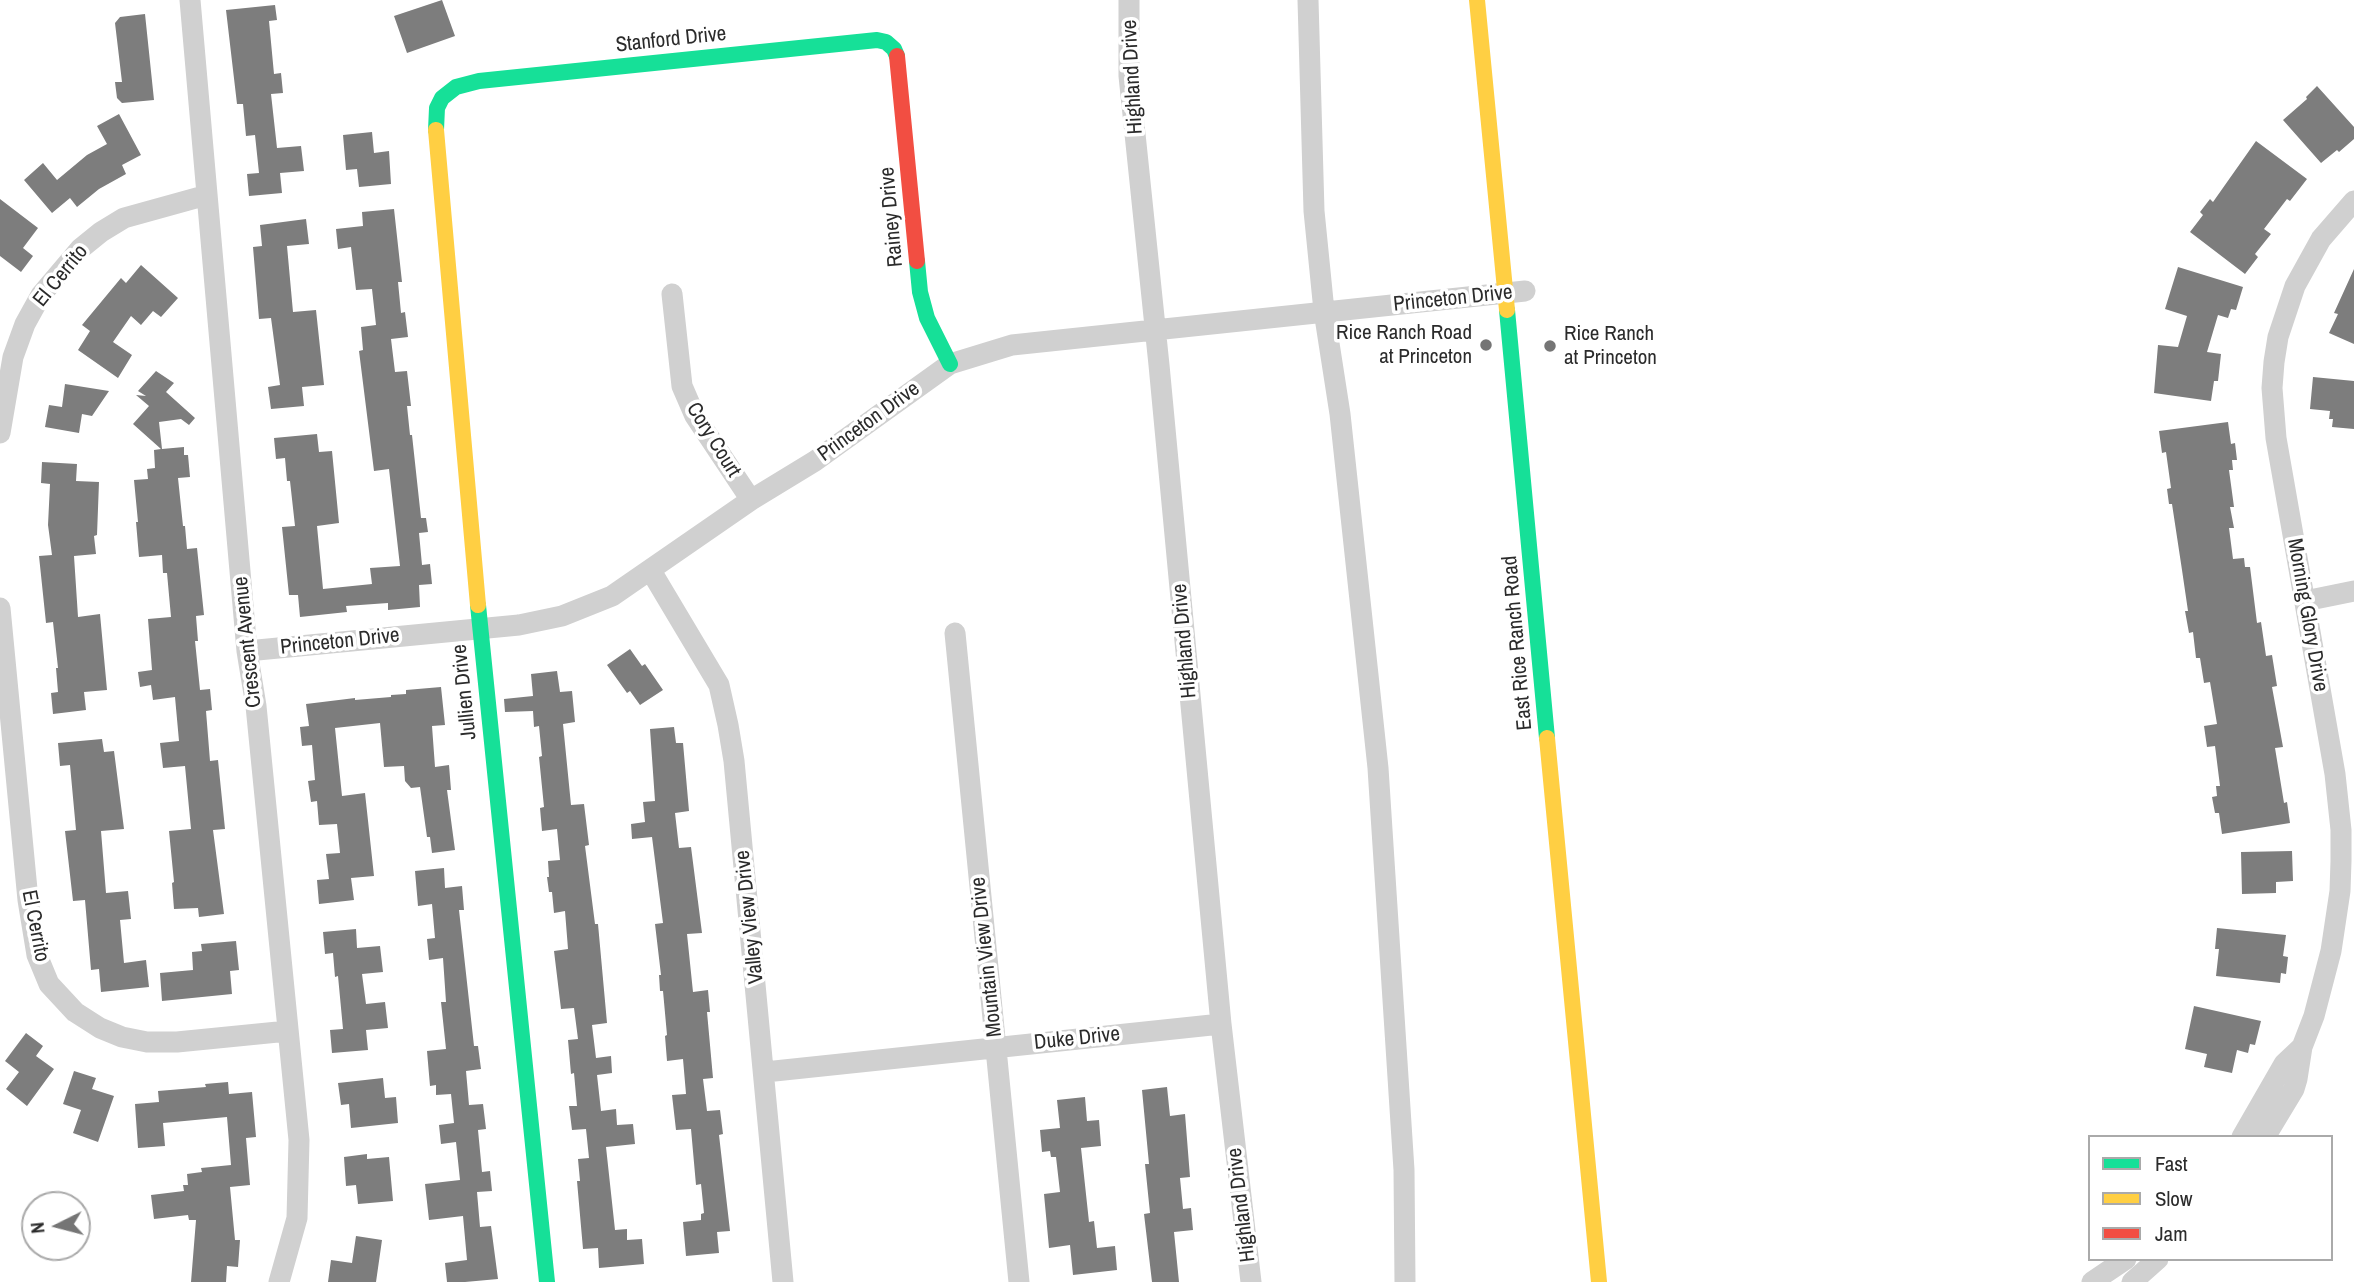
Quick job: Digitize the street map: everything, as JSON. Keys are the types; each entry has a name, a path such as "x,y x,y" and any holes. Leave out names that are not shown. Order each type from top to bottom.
{"street":[{"name":"Crescent Avenue","path":"190,0 247,651 256,706 299,1140 297,1218 279,1282"},
{"name":"Highland Drive","path":"1129,0 1129,76 1221,1024 1251,1282"},
{"path":"1308,0 1314,211 1324,311 1340,414 1378,768 1404,1170 1405,1282"},
{"name":"East Rice Ranch Road","path":"1477,0 1520,292 1600,1282"},
{"name":"Stanford Drive","path":"442,98 456,87 479,81 877,40 886,42 894,49 900,61"},
{"name":"Rainey Drive","path":"900,61 920,292 928,318 950,364"},
{"name":"Jullien Drive","path":"442,98 437,108 436,141 480,628 547,1282"},
{"name":"El Cerrito","path":"0,433 13,358 25,324 41,295 80,249 124,218 207,195"},
{"name":"Morning Glory Drive","path":"2266,1135 2294,1089 2300,1068 2302,1047 2314,1016 2331,951 2339,901 2341,861 2341,830 2335,774 2276,438 2274,362 2281,324 2295,286 2321,239 2354,201"},
{"name":"Princeton Drive","path":"247,651 519,625 562,616 612,596 751,500 815,461 950,364 1012,345 1520,292"},
{"name":"Cory Court","path":"672,294 682,386 695,416 751,500"},
{"name":"Valley View Drive","path":"651,570 719,685 728,725 734,761 765,1072 783,1282"},
{"path":"2305,601 2354,591"},
{"name":"El Cerrito","path":"0,608 28,900 37,955 49,984 75,1012 100,1028 122,1037 147,1042 177,1042 288,1031"},
{"name":"Mountain View Drive","path":"955,633 1019,1282"},
{"path":"1564,754 1613,1282"},
{"name":"Duke Drive","path":"765,1072 1221,1024"},
{"name":"Morning Glory Drive","path":"2243,1135 2284,1064 2302,1047"},
{"path":"2092,1282 2123,1261"},
{"path":"2132,1282 2156,1261"},
{"path":"774,1282 783,1282"}],"building":[{"path":"442,0 455,36 407,53 394,16"},
{"path":"275,5 277,20 269,21 274,74 281,73 283,93 271,94 277,148 301,146 304,171 280,173 282,193 249,196 247,174 259,173 255,135 246,136 243,104 237,104 226,10"},
{"path":"145,14 154,100 122,103 117,98 115,82 122,82 115,23 120,17"},
{"path":"2317,86 2354,127 2354,139 2321,163 2283,120 2307,99"},
{"path":"119,114 141,155 122,165 126,174 99,189 77,207 70,198 52,213 24,180 43,163 57,180 87,155 107,144 97,126"},
{"path":"372,132 374,153 389,151 391,184 359,187 357,169 346,170 343,135"},
{"path":"2256,141 2307,179 2290,201 2287,199 2264,229 2271,234 2255,254 2258,257 2245,274 2190,232 2203,215 2200,212 2210,199 2213,202"},
{"path":"0,199 38,228 23,248 33,256 21,272 0,256"},
{"path":"394,209 402,282 398,282 401,313 405,312 408,337 391,339 395,372 407,371 411,406 407,406 410,435 421,518 426,518 428,532 419,533 422,565 430,564 432,584 419,585 420,607 388,610 388,603 346,606 347,612 300,617 298,595 289,595 282,527 295,526 290,481 287,481 285,458 276,459 274,438 317,434 319,452 332,451 339,523 317,526 323,589 372,584 370,568 400,566 389,469 374,471 359,351 363,350 361,327 376,325 372,289 356,290 351,247 338,249 336,229 363,226 362,212"},
{"path":"306,219 309,244 287,246 293,312 316,310 324,385 302,387 304,406 271,409 268,387 280,385 271,318 259,319 253,247 262,246 260,225"},
{"path":"141,265 178,298 161,317 153,311 141,325 131,316 113,342 132,355 118,378 78,350 90,331 82,325 121,278 126,283"},
{"path":"2178,267 2243,287 2236,310 2231,309 2228,318 2218,315 2207,352 2221,354 2218,381 2214,381 2211,401 2154,393 2158,345 2178,347 2187,316 2165,309"},
{"path":"2354,269 2354,344 2329,333 2338,314 2334,313"},
{"path":"156,371 174,383 166,392 195,418 189,425 181,419 159,422 162,449 184,447 184,455 188,455 190,477 178,478 187,549 197,548 204,615 196,616 198,641 195,641 200,690 210,689 212,710 206,711 210,761 218,760 225,829 213,830 224,914 199,917 198,908 174,909 169,831 191,829 185,766 163,768 160,743 179,741 175,697 153,700 151,685 140,687 138,672 152,670 148,619 171,617 167,573 163,573 162,555 139,557 136,522 134,480 148,479 147,469 155,468 154,450 161,449 133,424 149,406 136,395 146,396 138,391"},
{"path":"2313,377 2354,381 2354,429 2332,427 2330,411 2310,409"},
{"path":"65,384 109,391 92,416 82,414 79,433 45,427 49,405 62,407"},
{"path":"2228,422 2231,444 2235,443 2237,460 2232,460 2233,470 2229,470 2234,507 2230,507 2234,528 2229,528 2233,559 2244,558 2245,567 2250,567 2257,623 2261,622 2266,656 2272,655 2277,686 2272,687 2283,747 2275,748 2290,823 2222,834 2219,813 2215,813 2212,797 2217,796 2216,786 2220,786 2215,746 2207,747 2204,726 2217,724 2210,682 2204,683 2200,658 2196,658 2193,632 2189,633 2172,504 2169,504 2167,489 2171,488 2166,452 2162,453 2159,431"},
{"path":"42,462 77,464 76,481 99,482 97,535 94,536 96,554 74,556 78,617 100,614 107,690 84,692 86,710 53,714 51,693 58,692 58,668 53,622 46,623 39,556 52,555 48,525 50,484 41,483"},
{"path":"630,649 642,666 645,664 663,690 640,705 630,691 627,693 607,665"},
{"path":"557,671 560,692 572,691 575,722 563,724 571,805 584,804 589,845 585,846 595,924 598,924 607,1023 592,1025 596,1058 611,1056 612,1073 597,1075 601,1111 616,1109 617,1125 633,1124 635,1144 606,1147 615,1230 627,1229 627,1240 642,1239 644,1264 599,1268 598,1248 583,1249 577,1181 580,1181 578,1159 589,1158 586,1129 572,1130 569,1106 577,1106 568,1040 578,1039 574,1008 561,1009 554,951 568,949 565,911 554,913 547,877 548,861 560,860 557,829 542,831 540,808 544,807 539,757 542,756 539,726 534,727 533,711 505,712 504,699 533,696 531,674"},
{"path":"441,687 445,725 432,726 435,767 449,765 451,790 447,790 455,850 432,853 420,787 411,788 405,781 404,766 384,767 380,723 335,728 342,796 365,793 374,876 351,878 354,900 319,904 317,880 329,879 326,854 340,853 337,824 319,825 317,801 311,802 308,781 315,780 312,745 302,746 300,727 309,726 306,704 391,697 406,694 406,690"},
{"path":"674,727 676,743 683,743 689,811 675,813 679,848 691,847 702,933 687,934 693,992 708,990 710,1012 707,1012 713,1078 703,1079 707,1111 720,1110 723,1134 719,1135 730,1231 717,1232 719,1253 686,1256 683,1222 701,1220 701,1214 704,1213 701,1184 696,1185 691,1129 676,1130 672,1095 686,1094 683,1059 667,1061 667,1035 663,991 660,991 661,975 655,924 663,923 652,837 632,839 631,824 645,822 643,802 655,801 650,729"},
{"path":"102,739 104,752 114,751 124,829 101,831 106,893 128,891 131,919 120,920 124,963 146,960 149,987 101,992 99,969 91,970 85,900 73,901 65,831 76,830 70,765 60,766 58,743"},
{"path":"2292,851 2293,881 2276,882 2276,893 2242,894 2241,852"},
{"path":"444,868 445,888 462,886 464,910 459,910 474,1046 478,1046 481,1069 466,1071 469,1105 483,1104 486,1129 478,1130 482,1172 490,1171 492,1191 477,1192 480,1227 491,1226 498,1279 465,1282 447,1282 445,1263 467,1260 463,1216 429,1220 425,1184 460,1180 456,1142 441,1144 439,1125 454,1123 451,1094 436,1095 436,1085 430,1086 427,1051 446,1049 441,1002 446,1002 443,958 429,960 427,939 435,938 432,904 418,906 415,871"},
{"path":"2217,928 2286,935 2283,956 2288,957 2286,974 2281,973 2280,983 2216,976 2219,949 2215,949"},
{"path":"356,929 357,948 380,946 383,972 362,974 366,1004 385,1002 388,1028 366,1030 368,1050 332,1053 330,1030 343,1029 338,976 335,977 333,953 325,954 323,932"},
{"path":"236,941 239,970 230,971 232,994 162,1001 160,973 193,970 192,952 202,951 201,944"},
{"path":"2194,1006 2261,1021 2255,1045 2250,1044 2248,1053 2237,1050 2232,1073 2204,1067 2207,1054 2185,1049"},
{"path":"26,1033 43,1046 36,1056 54,1069 27,1106 6,1089 19,1072 5,1061"},
{"path":"74,1071 96,1078 92,1089 114,1096 98,1142 73,1133 81,1110 63,1104"},
{"path":"383,1078 385,1098 396,1097 398,1123 351,1128 349,1104 341,1105 338,1083"},
{"path":"228,1082 229,1094 252,1092 256,1137 246,1138 250,1185 230,1187 235,1240 240,1240 238,1267 227,1266 226,1282 191,1282 196,1220 189,1220 188,1215 154,1219 151,1195 184,1191 183,1185 188,1185 187,1174 202,1172 201,1168 231,1165 227,1117 163,1123 165,1146 138,1148 135,1104 159,1102 158,1091 206,1087 205,1084"},
{"path":"1167,1087 1170,1116 1185,1114 1190,1177 1180,1178 1183,1209 1191,1208 1193,1230 1174,1232 1179,1282 1152,1282 1144,1214 1150,1213 1145,1164 1149,1164 1142,1090"},
{"path":"1085,1097 1087,1121 1099,1120 1101,1146 1081,1148 1089,1222 1094,1221 1097,1248 1115,1246 1117,1270 1073,1275 1070,1245 1049,1248 1044,1194 1060,1192 1056,1157 1051,1157 1050,1151 1042,1152 1040,1130 1060,1128 1057,1100"},
{"path":"367,1154 367,1159 389,1157 393,1201 358,1204 356,1185 346,1186 344,1157"},
{"path":"356,1236 382,1240 376,1282 328,1282 331,1260 352,1263"}],"traffic: fast":[{"path":"436,130 437,108 442,98 456,87 479,81 877,40 886,42 897,56"},
{"path":"917,261 920,292 927,318 950,364"},
{"path":"1507,310 1547,738"},
{"path":"478,605 547,1282"}],"traffic: slow":[{"path":"1477,0 1507,310"},
{"path":"436,130 478,605"},
{"path":"1547,738 1599,1282"}],"traffic: jam":[{"path":"897,56 917,261"}],"place":[{"name":"Rice Ranch Road at Princeton","path":"1486,345"},
{"name":"Rice Ranch at Princeton","path":"1550,346"}]}
